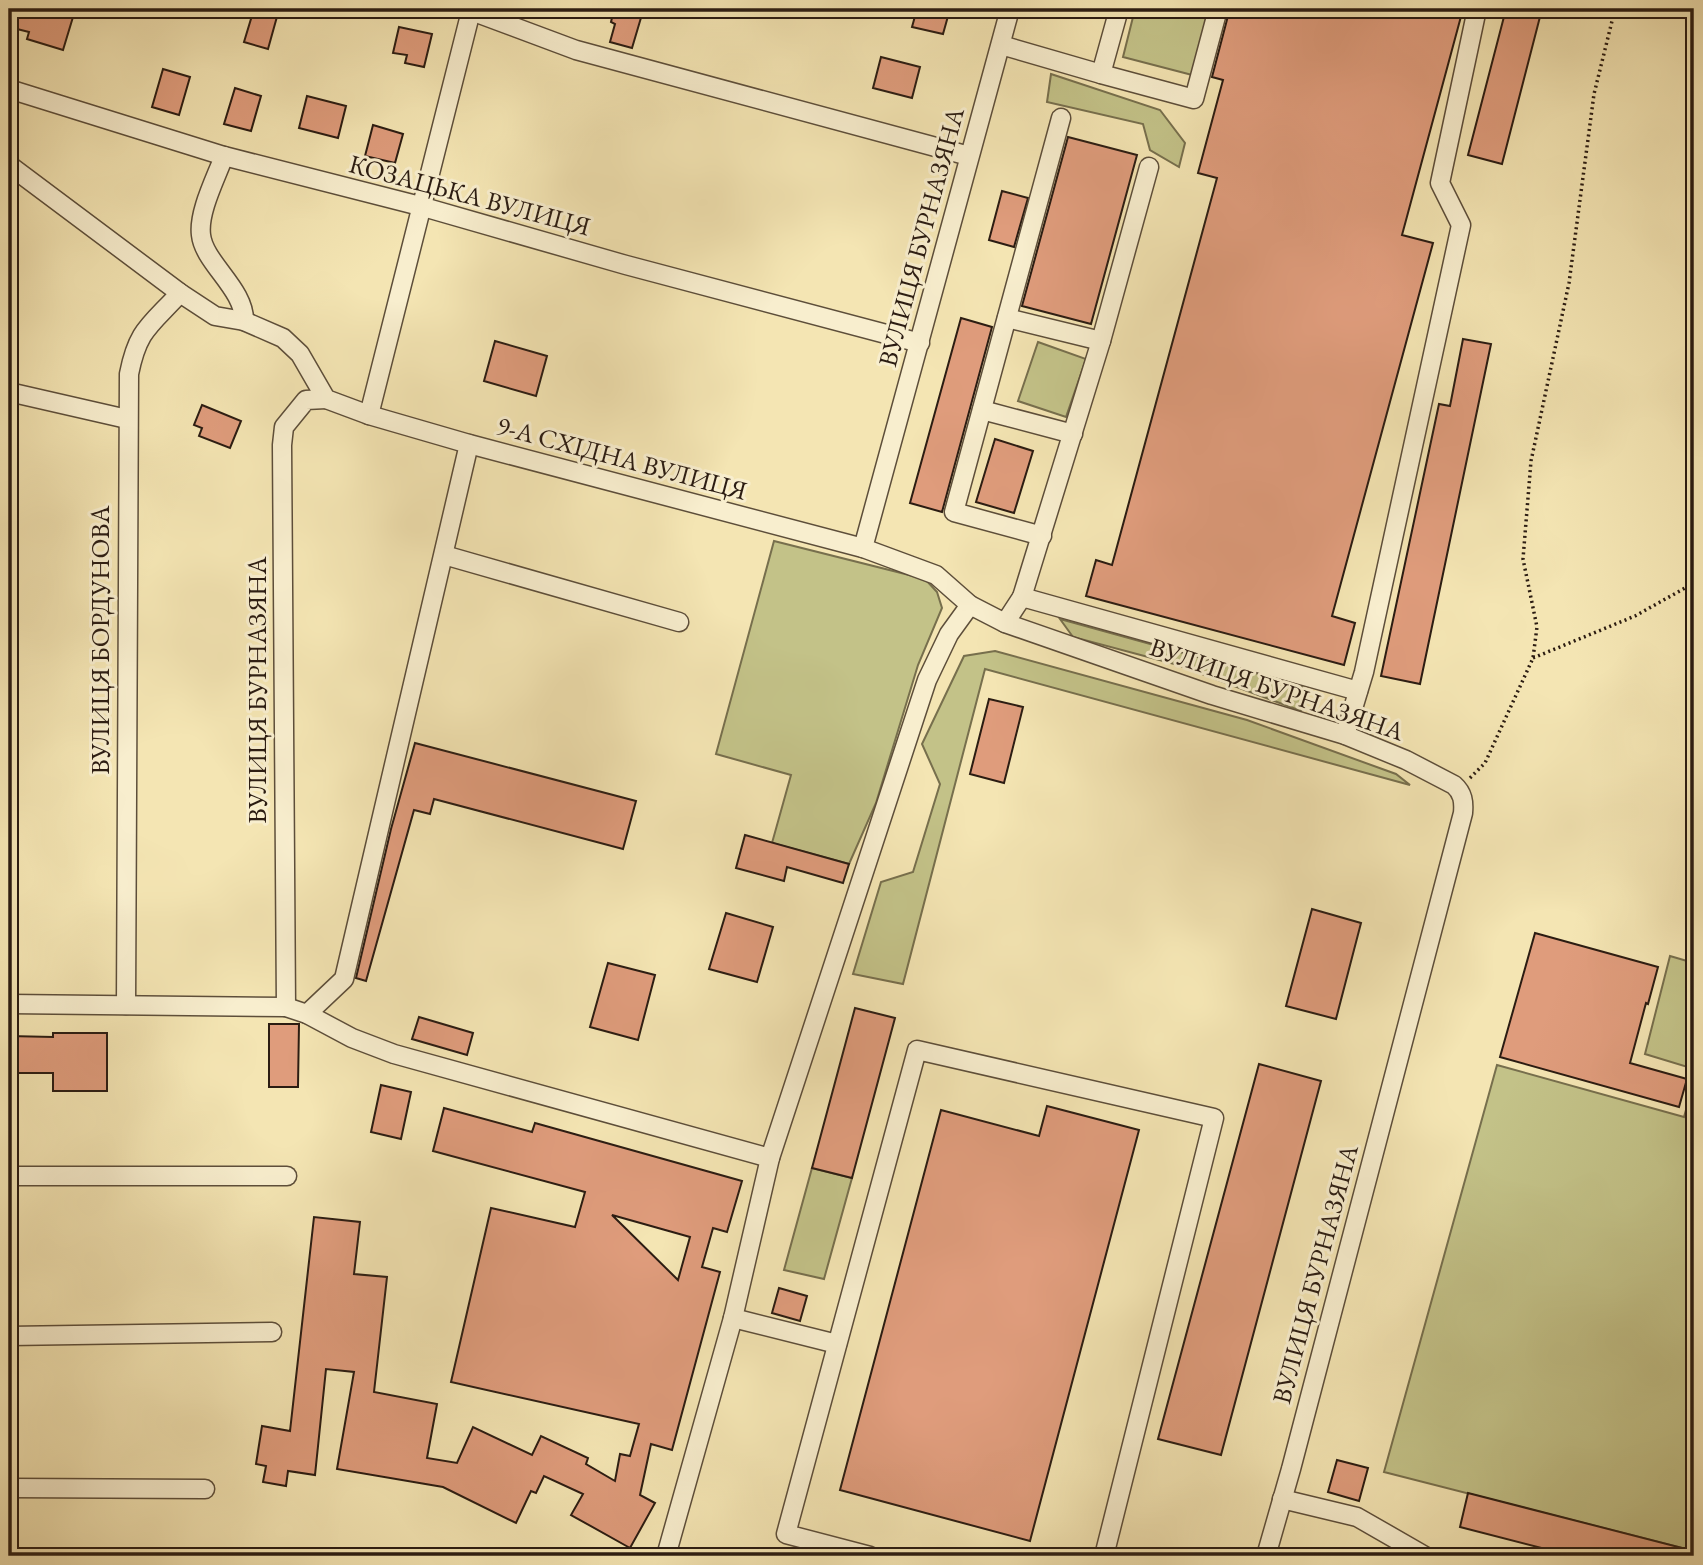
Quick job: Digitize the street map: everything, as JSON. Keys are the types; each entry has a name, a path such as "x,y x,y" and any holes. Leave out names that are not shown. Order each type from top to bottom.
{"street":[{"name":"ВУЛИЦЯ БУРНАЗЯНА","path":"1010,9 863,548 936,575 970,605 1005,623 1212,695 1345,735 1406,760 1459,789 1464,803 1266,1556"},
{"path":"1101,74 1119,9"},
{"path":"1001,45 1194,99 1218,9"},
{"path":"1345,735 1358,691 1461,225 1440,183 1477,9"},
{"path":"369,415 468,10 576,50 969,156"},
{"name":"КОЗАЦЬКА ВУЛИЦЯ","path":"9,89 224,156 420,206 626,265 919,343"},
{"path":"1042,536 954,512 1061,118"},
{"path":"224,156 202,218 201,234 207,250 244,308 244,321"},
{"path":"9,165 180,293 215,316 244,321 283,338 300,355 326,399"},
{"path":"1005,623 1022,597 1042,536 1101,341 1149,167"},
{"name":"ВУЛИЦЯ БОРДУНОВА","path":"126,1005 129,374 134,348 144,330 180,293"},
{"path":"1007,318 1101,341"},
{"path":"9,392 127,419"},
{"name":"ВУЛИЦЯ БУРНАЗЯНА","path":"286,1007 282,445 284,427 299,407 306,400 326,399"},
{"name":"9-А СХІДНА ВУЛИЦЯ","path":"326,399 369,415 469,444 863,548"},
{"path":"982,410 1073,434"},
{"path":"307,1014 344,979 469,444"},
{"path":"444,555 679,622"},
{"path":"1022,597 1358,691"},
{"path":"666,1556 733,1318 771,1158 927,680 949,634 970,605"},
{"path":"9,1004 286,1007 394,1054 771,1158"},
{"path":"870,1556 786,1534 917,1050 1214,1118 1104,1556"},
{"path":"9,1176 287,1176"},
{"path":"733,1318 837,1344"},
{"path":"9,1336 272,1332"},
{"path":"9,1488 205,1489"},
{"path":"1282,1499 1357,1517 1425,1556"}],"path":[{"path":"1459,789 1485,763 1533,658 1537,627 1523,559 1531,461 1569,283 1594,94 1615,9"},
{"path":"1533,658 1635,616 1694,583"}],"shaded area":[{"path":"1135,9 1214,9 1196,76 1123,57"},
{"path":"1051,74 1160,110 1185,143 1179,167 1150,150 1143,124 1047,102"},
{"path":"1038,342 1086,359 1066,417 1018,401"},
{"path":"774,541 925,579 937,592 942,608 918,665 876,803 849,864 772,843 791,775 716,754"},
{"path":"1060,619 1298,685 1306,689 1306,699 1301,711 1178,665 1073,637"},
{"path":"995,651 1247,720 1396,774 1410,785 985,669 903,984 853,974 881,882 913,872 940,784 922,744 964,656"},
{"path":"1670,956 1694,963 1694,1069 1645,1054"},
{"path":"1497,1065 1684,1117 1694,1081 1694,1551 1384,1472"},
{"path":"812,1168 852,1178 824,1279 784,1270"}],"building":[{"path":"12,9 42,9 73,17 63,50 27,39 29,32 9,27"},
{"path":"254,9 278,13 268,49 244,42"},
{"path":"614,9 643,11 632,48 610,42 615,24 611,22"},
{"path":"917,9 950,9 943,34 912,27"},
{"path":"1243,9 1463,9 1402,235 1433,243 1332,616 1355,623 1344,665 1086,596 1096,560 1112,565 1217,178 1198,173 1223,80 1212,77 1229,12 1242,15"},
{"path":"1506,9 1542,9 1502,164 1468,155"},
{"path":"399,27 432,34 424,67 405,63 407,55 393,53"},
{"path":"881,57 920,67 912,98 873,88"},
{"path":"163,69 190,77 179,115 152,107"},
{"path":"235,88 261,96 251,131 224,124"},
{"path":"307,96 346,106 338,138 299,128"},
{"path":"373,125 403,134 395,163 365,156"},
{"path":"1068,137 1137,155 1091,324 1022,306"},
{"path":"1002,191 1028,198 1014,247 989,240"},
{"path":"961,318 992,327 942,512 910,503"},
{"path":"1463,339 1491,344 1420,684 1381,676 1439,404 1450,406"},
{"path":"495,341 547,356 536,396 484,381"},
{"path":"202,405 241,421 230,448 199,436 202,428 194,425"},
{"path":"995,439 1033,451 1014,513 976,502"},
{"path":"989,699 1023,707 1004,783 970,774"},
{"path":"415,743 636,801 623,849 434,799 430,814 414,810 366,981 356,978 391,829"},
{"path":"745,835 849,864 843,883 787,867 784,881 736,868"},
{"path":"1312,909 1361,923 1336,1019 1286,1006"},
{"path":"726,913 773,927 757,982 709,969"},
{"path":"1535,933 1658,967 1630,1063 1687,1079 1679,1107 1500,1057"},
{"path":"608,963 655,975 638,1040 590,1027"},
{"path":"855,1008 895,1018 852,1178 812,1168"},
{"path":"419,1017 473,1033 467,1055 412,1039"},
{"path":"269,1024 299,1024 298,1087 269,1087"},
{"path":"53,1033 107,1033 107,1091 53,1091 53,1073 9,1073 9,1036 53,1037"},
{"path":"1259,1064 1321,1081 1221,1455 1158,1439"},
{"path":"381,1085 411,1092 401,1139 371,1132"},
{"path":"1047,1106 1139,1130 1030,1541 840,1490 941,1110 1039,1136"},
{"path":"444,1108 532,1132 535,1123 742,1181 727,1232 713,1228 702,1267 720,1272 672,1450 651,1444 640,1495 655,1503 630,1548 571,1515 583,1494 544,1476 536,1493 531,1491 516,1523 443,1487 337,1469 354,1372 326,1369 315,1475 288,1471 286,1486 263,1482 266,1466 256,1464 262,1426 290,1431 314,1217 360,1222 354,1274 387,1277 374,1392 437,1404 427,1458 457,1463 473,1427 532,1455 541,1436 588,1458 586,1464 615,1481 620,1454 630,1456 639,1424 451,1382 491,1208 575,1227 585,1192 433,1151","holes":["612,1215 690,1237 678,1280"]},
{"path":"779,1288 807,1296 800,1321 772,1313"},
{"path":"1337,1460 1368,1468 1359,1501 1328,1492"},
{"path":"1468,1493 1694,1551 1694,1556 1573,1556 1460,1527"}]}
